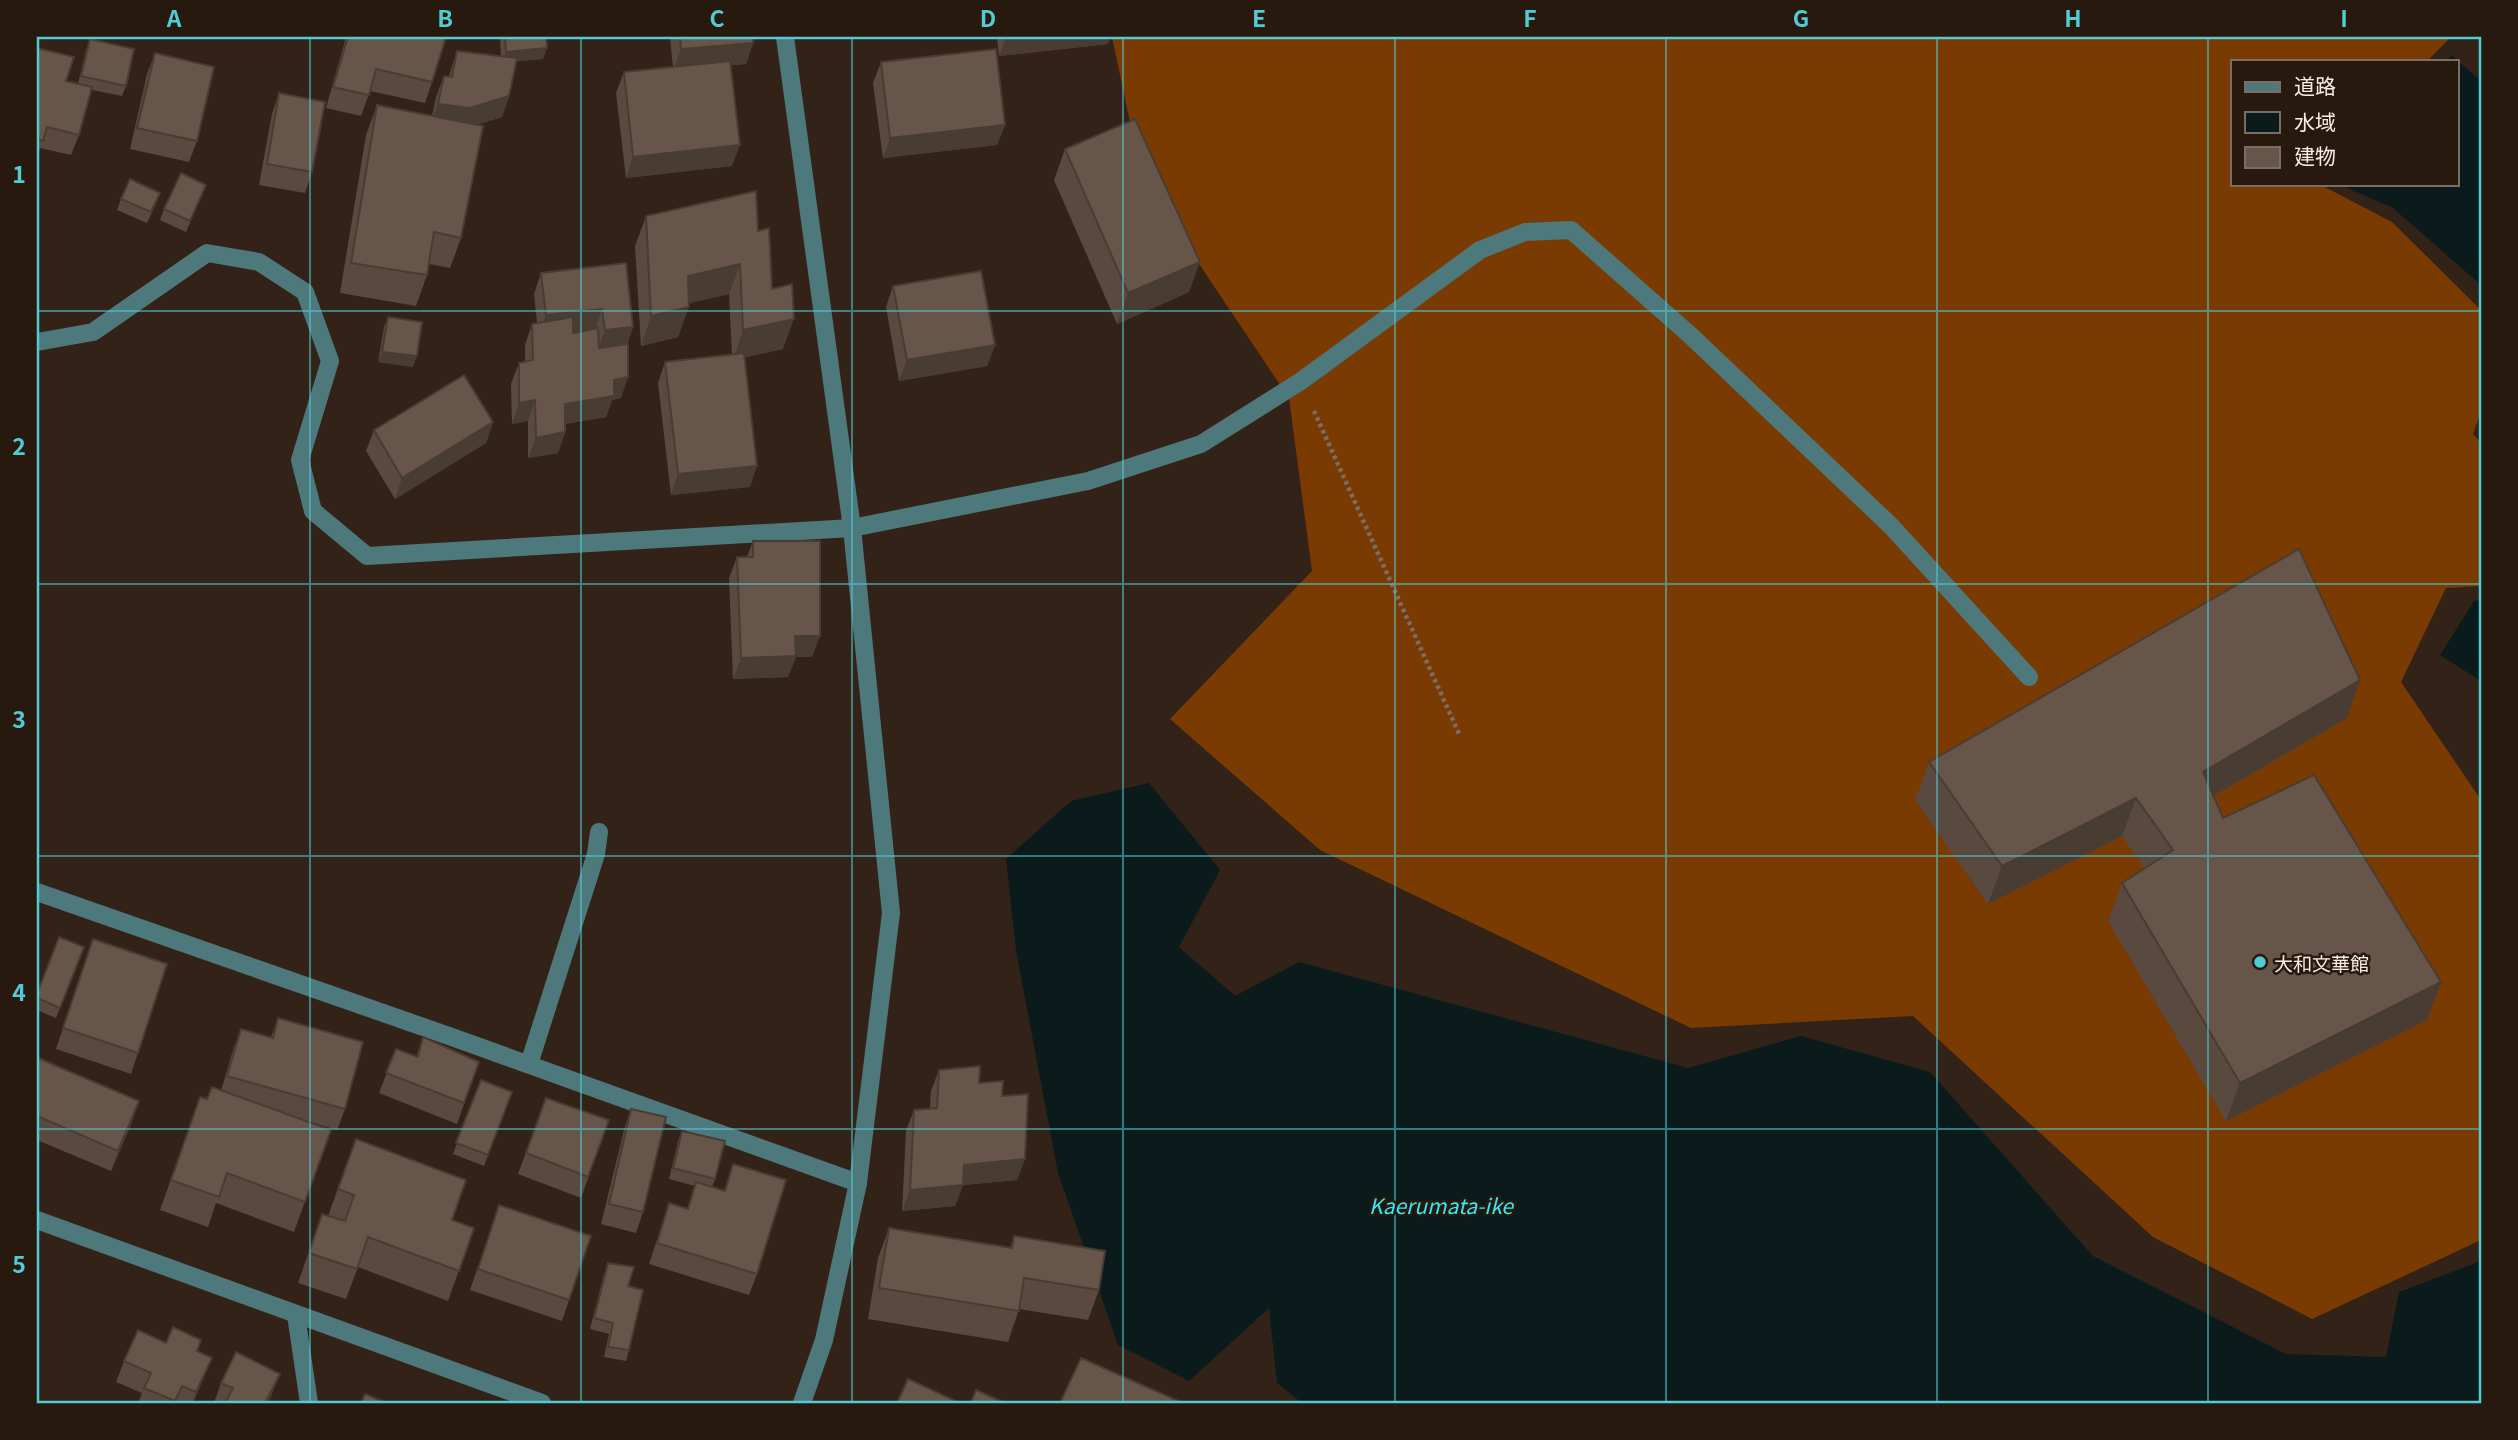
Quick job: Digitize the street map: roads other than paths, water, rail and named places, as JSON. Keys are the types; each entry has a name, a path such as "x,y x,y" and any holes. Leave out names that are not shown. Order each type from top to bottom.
{"street":[{"path":"785,37 852,528 891,913 858,1183 824,1340 802,1403"},
{"path":"37,342 93,332 207,253 259,262 305,292 330,361 300,460 313,511 367,556 852,528 1100,477 1201,443 1301,381 1480,250 1525,232 1571,230 1690,335 1891,526 2029,677"},
{"path":"529,1064 596,854 599,832"},
{"path":"37,892 529,1064 858,1183"},
{"path":"37,1220 542,1403"},
{"path":"296,1315 309,1403"}],"water":[{"path":"2458,61 2481,81 2481,285 2393,208 2343,186 2458,186"},
{"path":"2481,600 2481,681 2440,655 2474,601"},
{"name":"Kaerumata-ike","path":"1149,783 1220,870 1179,947 1235,996 1299,962 1688,1068 1801,1036 1930,1072 2093,1256 2286,1354 2386,1357 2399,1292 2481,1261 2481,1403 1302,1403 1277,1383 1269,1308 1189,1381 1118,1345 1058,1173 1016,950 1006,859 1071,801"}],"place":[{"name":"大和文華館","path":"2260,962"}]}
